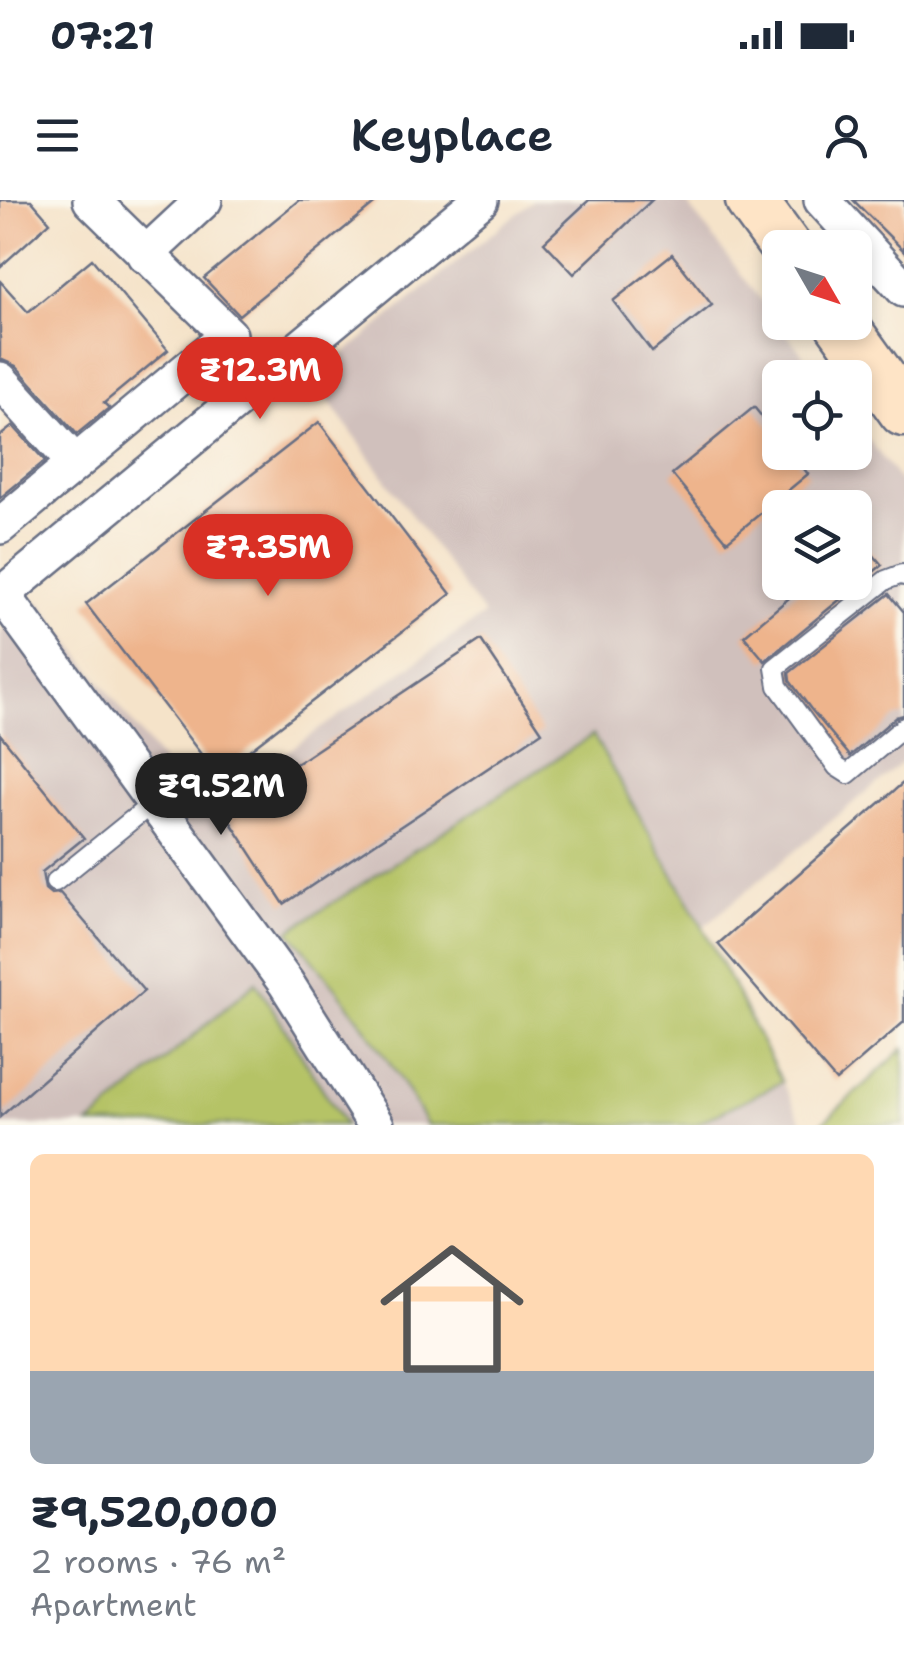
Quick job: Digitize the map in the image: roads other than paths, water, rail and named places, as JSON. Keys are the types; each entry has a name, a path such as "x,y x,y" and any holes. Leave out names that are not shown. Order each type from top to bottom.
{"main road":[{"path":"853,340 904,411"}],"street":[{"path":"0,526 229,335 91,200"},
{"path":"145,254 204,200"},
{"path":"376,1125 286,983 1,595 480,200"},
{"path":"822,200 904,289"},
{"path":"0,380 75,463"}],"lane":[{"path":"904,576 886,580 775,668 778,686 837,767 848,774 904,728"},
{"path":"55,882 154,802"}]}
